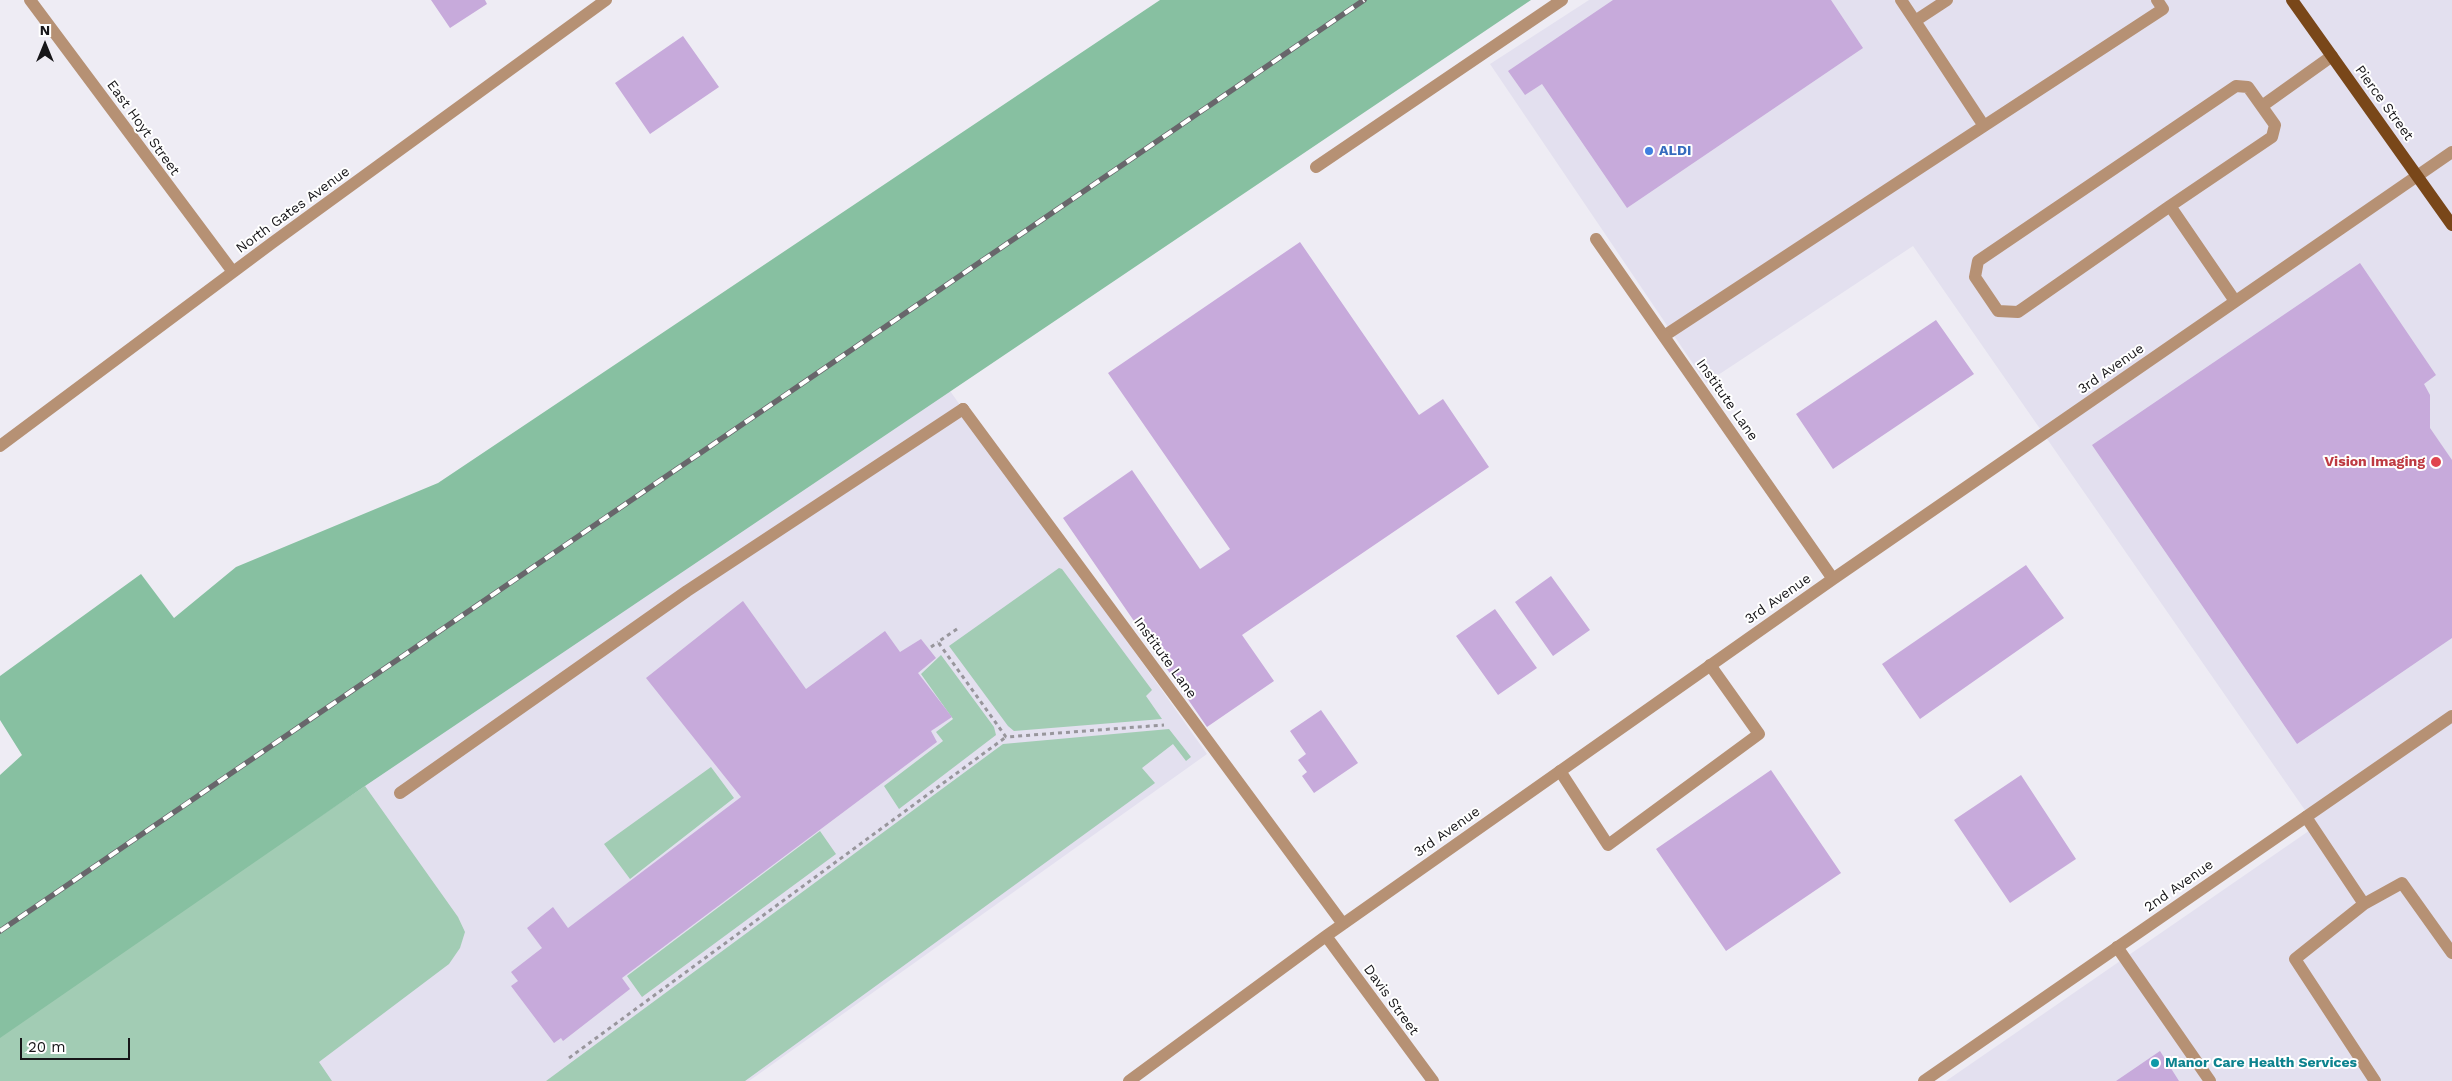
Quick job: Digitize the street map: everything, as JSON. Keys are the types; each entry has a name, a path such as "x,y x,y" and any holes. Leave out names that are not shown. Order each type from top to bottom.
{"main road":[{"name":"Pierce Street","path":"2292,0 2452,225"}],"street":[{"name":"East Hoyt Street","path":"30,0 233,272"},
{"name":"North Gates Avenue","path":"0,446 233,272 606,0"},
{"path":"1316,167 1562,0"},
{"path":"1901,0 1984,126"},
{"path":"1915,21 1946,0"},
{"path":"1664,336 2163,9 2157,0"},
{"path":"2262,106 2332,56"},
{"path":"2236,86 2248,87 2275,125 2272,137 2170,206 2018,312 1998,311 1975,277 1978,262 2236,86"},
{"name":"3rd Avenue","path":"1129,1081 1326,936 1710,665 2452,152"},
{"path":"2170,206 2236,301"},
{"name":"Institute Lane","path":"1596,240 1833,579"},
{"name":"Institute Lane","path":"400,793 686,592 963,409 1343,924"},
{"path":"1560,771 1608,845 1759,734 1710,665"},
{"name":"2nd Avenue","path":"1924,1081 2452,716"},
{"path":"2306,817 2364,904"},
{"path":"2374,1081 2295,959 2364,904 2402,883 2452,953"},
{"name":"Davis Street","path":"1326,936 1433,1081"},
{"path":"2117,947 2210,1081"}],"path":[{"path":"931,647 957,629"},
{"path":"938,642 1006,737"},
{"path":"569,1058 1006,737 1170,725"}],"shaded area":[{"path":"1589,0 2452,0 2452,1081 1946,1081 2316,826 1913,246 1706,383 1490,64"},
{"path":"914,340 1207,754 749,1081 0,1081"}],"green space":[{"path":"1160,0 1531,0 365,786 0,1038 0,775 22,755 0,720 0,676 141,574 174,618 236,567 438,483"},
{"path":"1059,568 1062,569 1152,690 1146,696 1162,719 1014,731 1008,726 949,646"},
{"path":"941,655 994,727 996,735 899,809 884,786 943,741 936,732 953,719 921,674"},
{"path":"1169,729 1191,757 1186,761 1173,744 1142,768 1155,783 745,1081 546,1081 1003,744"},
{"path":"711,767 734,798 630,879 604,844"},
{"path":"365,786 458,917 465,932 460,948 449,964 319,1062 332,1081 0,1081 0,1032"},
{"path":"820,831 836,854 642,997 627,976"}],"building":[{"path":"431,0 485,0 487,4 450,28"},
{"name":"ALDI","path":"1613,0 1831,0 1863,48 1627,208 1542,84 1525,95 1508,71"},
{"path":"683,36 719,87 650,134 615,83"},
{"path":"1300,242 1419,415 1443,399 1489,467 1242,635 1274,681 1207,727 1063,518 1132,470 1200,569 1230,549 1108,373"},
{"path":"2360,263 2436,375 2424,384 2430,395 2430,428 2452,460 2452,638 2297,744 2092,445"},
{"path":"1936,320 1974,374 1833,469 1796,414"},
{"path":"2026,565 2064,618 1920,719 1882,664"},
{"path":"1551,576 1590,630 1553,656 1515,602"},
{"path":"743,601 806,689 885,631 900,652 921,639 936,658 918,673 952,717 931,731 937,742 622,978 630,989 563,1041 561,1038 554,1043 511,986 518,981 511,972 542,948 527,928 553,907 568,928 741,797 646,678"},
{"path":"1495,609 1537,668 1498,695 1456,636"},
{"path":"1321,710 1358,763 1314,793 1302,776 1307,772 1298,760 1306,754 1290,731"},
{"path":"1771,770 1841,873 1726,951 1656,849"},
{"path":"2021,775 2076,859 2010,903 1954,820"},
{"name":"Manor Care Health Services","path":"2160,1051 2179,1081 2116,1081"}],"railway":[{"path":"0,931 1364,0"}],"place":[{"name":"ALDI","path":"1649,151"},
{"name":"Vision Imaging","path":"2436,462"},
{"name":"Manor Care Health Services","path":"2155,1063"}]}
